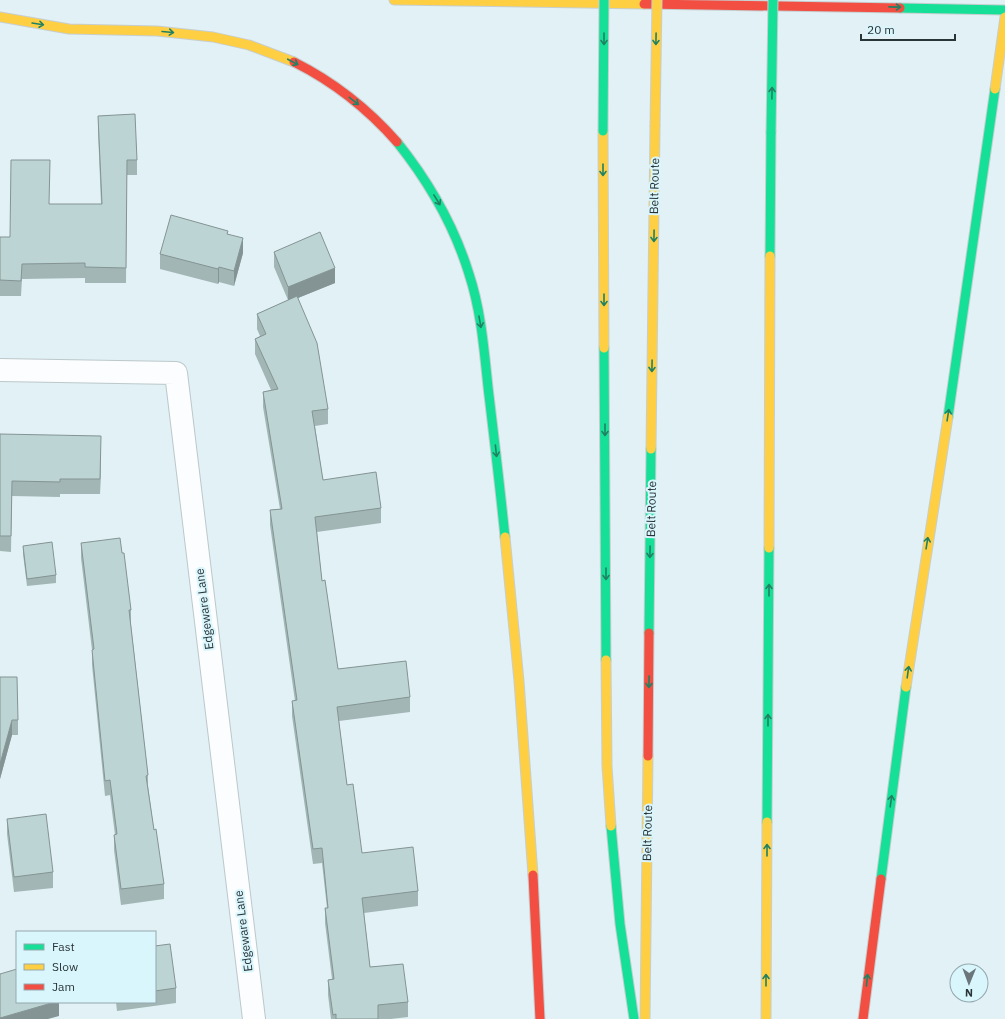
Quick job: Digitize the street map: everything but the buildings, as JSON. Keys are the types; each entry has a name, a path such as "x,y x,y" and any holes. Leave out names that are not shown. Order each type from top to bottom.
{"main road":[{"path":"394,0 1005,10"},
{"path":"604,0 603,131 607,766 614,869 620,929 634,1019"},
{"name":"Belt Route","path":"645,1019 657,0"},
{"path":"766,1019 773,0"},
{"path":"0,17 76,30 142,30 193,34 242,43 284,57 323,78 354,100 379,121 416,165 444,212 467,265 480,320 487,377 523,720 536,903 540,1019"},
{"path":"863,1019 908,669 960,339 1005,17"}],"street":[{"name":"Edgeware Lane","path":"0,370 176,373 254,1019"}],"traffic: fast":[{"path":"603,131 604,0"},
{"path":"771,132 773,0"},
{"path":"900,8 1005,10"},
{"path":"948,417 995,89"},
{"path":"770,256 771,132"},
{"path":"397,142 430,188 448,221 463,256 473,288 483,344 505,537"},
{"path":"604,348 606,660"},
{"path":"649,633 651,449"},
{"path":"767,822 769,548"},
{"path":"881,879 906,687"},
{"path":"611,826 620,924 634,1019"}],"traffic: slow":[{"path":"394,0 644,4"},
{"path":"655,127 657,0"},
{"path":"0,17 69,29 157,31 213,37 249,45 294,62"},
{"path":"995,89 1005,17"},
{"path":"651,449 655,127"},
{"path":"603,131 604,348"},
{"path":"769,548 770,256"},
{"path":"906,687 948,417"},
{"path":"505,537 519,681 533,875"},
{"path":"606,660 607,766 611,826"},
{"path":"645,1019 648,756"},
{"path":"766,1019 767,822"}],"traffic: jam":[{"path":"644,4 900,8"},
{"path":"294,62 323,78 350,97 374,118 397,142"},
{"path":"648,756 649,633"},
{"path":"533,875 540,1019"},
{"path":"863,1019 881,879"}]}
